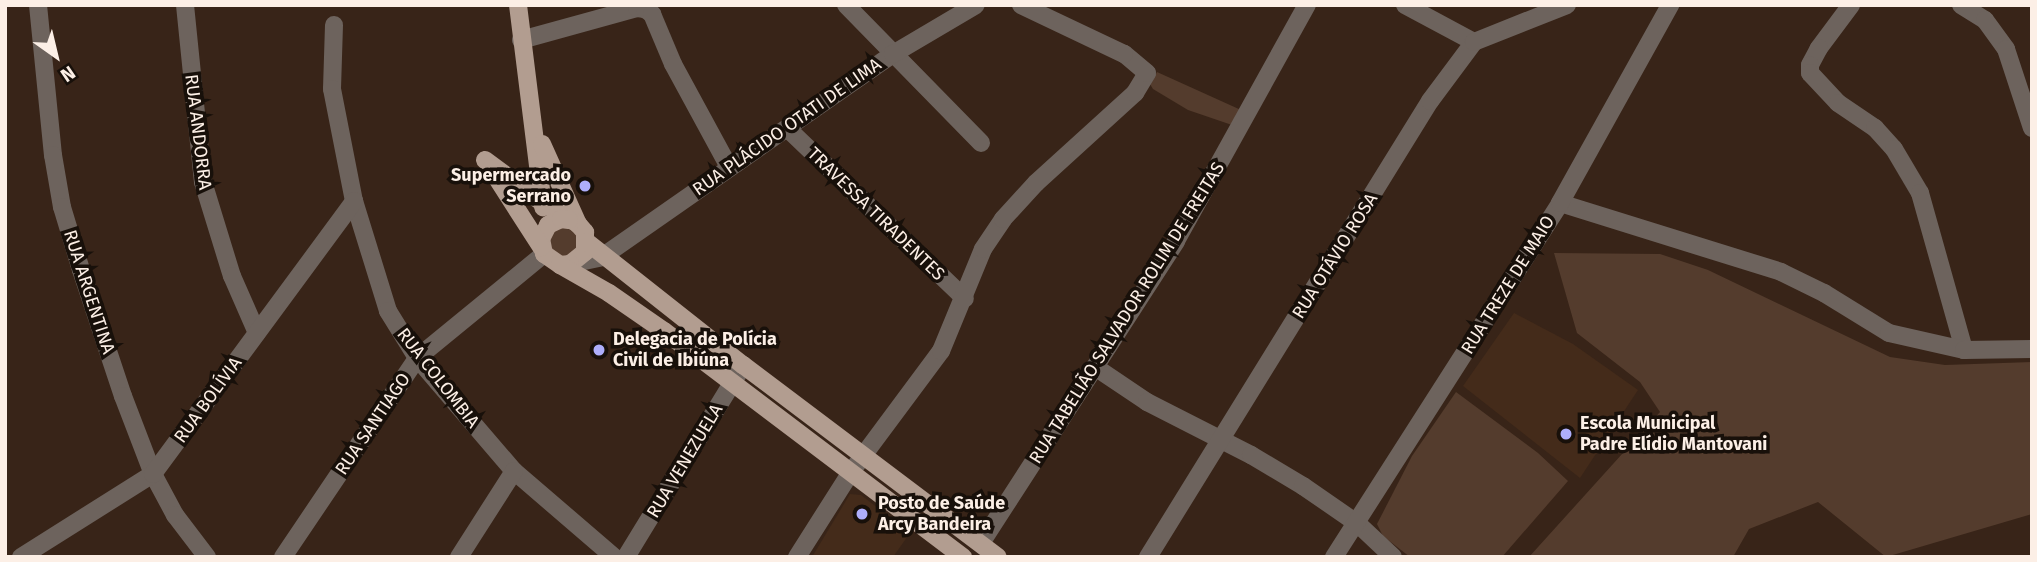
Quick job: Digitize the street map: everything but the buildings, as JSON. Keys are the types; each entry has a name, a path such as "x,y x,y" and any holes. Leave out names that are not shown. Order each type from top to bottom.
{"main road":[{"path":"518,5 543,203 542,246"},
{"path":"532,117 574,222 587,242 602,257 998,557"},
{"path":"574,222 543,203 485,160 542,246 565,265 664,331 733,382 962,557"},
{"path":"542,246 548,225 561,219 574,222"},
{"path":"565,265 585,252 587,242"},
{"path":"664,331 675,313"}],"street":[{"name":"RUA ARGENTINA","path":"38,5 53,155 62,207 123,396 153,474 175,515 207,557"},
{"name":"RUA ANDORRA","path":"186,5 203,182 232,276 257,333"},
{"path":"846,5 981,143"},
{"name":"RUA PLÁCIDO OTATI DE LIMA","path":"602,257 893,54 976,5"},
{"path":"797,557 851,472 941,351 965,299 983,249 1003,219 1036,183 1135,93 1147,73 1124,54 1021,5"},
{"name":"RUA TABELIÃO SALVADOR ROLIM DE FREITAS","path":"981,543 1177,240 1307,5"},
{"path":"1405,5 1474,42 1567,5"},
{"name":"RUA TREZE DE MAIO","path":"1334,557 1358,524 1560,203 1670,5"},
{"path":"1851,5 1819,48 1810,65 1810,73 1821,88 1875,128 1894,149 1920,193 1964,350"},
{"path":"1961,5 1985,20 2006,48 2032,128"},
{"path":"521,40 637,8 645,9 652,14 679,74 729,167"},
{"name":"RUA COLOMBIA","path":"334,24 332,89 354,201 374,276 388,311 417,358 514,471 614,557"},
{"name":"RUA OTÁVIO ROSA","path":"1148,557 1430,101 1474,42"},
{"name":"TRAVESSA TIRADENTES","path":"788,129 965,299"},
{"name":"RUA BOLÍVIA","path":"21,557 153,474 354,201"},
{"path":"1560,203 1781,272 1824,293 1889,333 1964,350 2032,349"},
{"name":"RUA SANTIAGO","path":"284,557 417,358 542,246"},
{"path":"565,265 602,257"},
{"name":"RUA VENEZUELA","path":"626,557 743,365"},
{"path":"1095,366 1147,401 1251,455 1303,486 1358,524 1393,557"},
{"path":"458,557 514,471"}],"shaded area":[{"path":"1157,72 1241,110 1232,125 1188,110 1153,89 1150,84"},
{"path":"555,225 576,228 576,257 553,258 545,238"},
{"path":"1554,253 1660,254 1708,270 1890,357 1945,365 2032,362 2032,514 1886,557 1818,502 1749,529 1733,557 1529,557 1660,412 1640,382 1577,333"},
{"name":"Escola Municipal Padre Elídio Mantovani","path":"1514,313 1573,344 1638,390 1580,478 1463,386"},
{"path":"1456,392 1538,453 1568,481 1502,557 1410,557 1383,536 1377,524 1412,456"},
{"name":"Posto de Saúde Arcy Bandeira","path":"850,494 861,495 910,533 893,557 812,557"}],"place":[{"name":"Supermercado Serrano","path":"585,186"},
{"name":"Delegacia de Polícia Civil de Ibiúna","path":"599,350"},
{"name":"Escola Municipal Padre Elídio Mantovani","path":"1566,434"},
{"name":"Posto de Saúde Arcy Bandeira","path":"862,514"}]}
